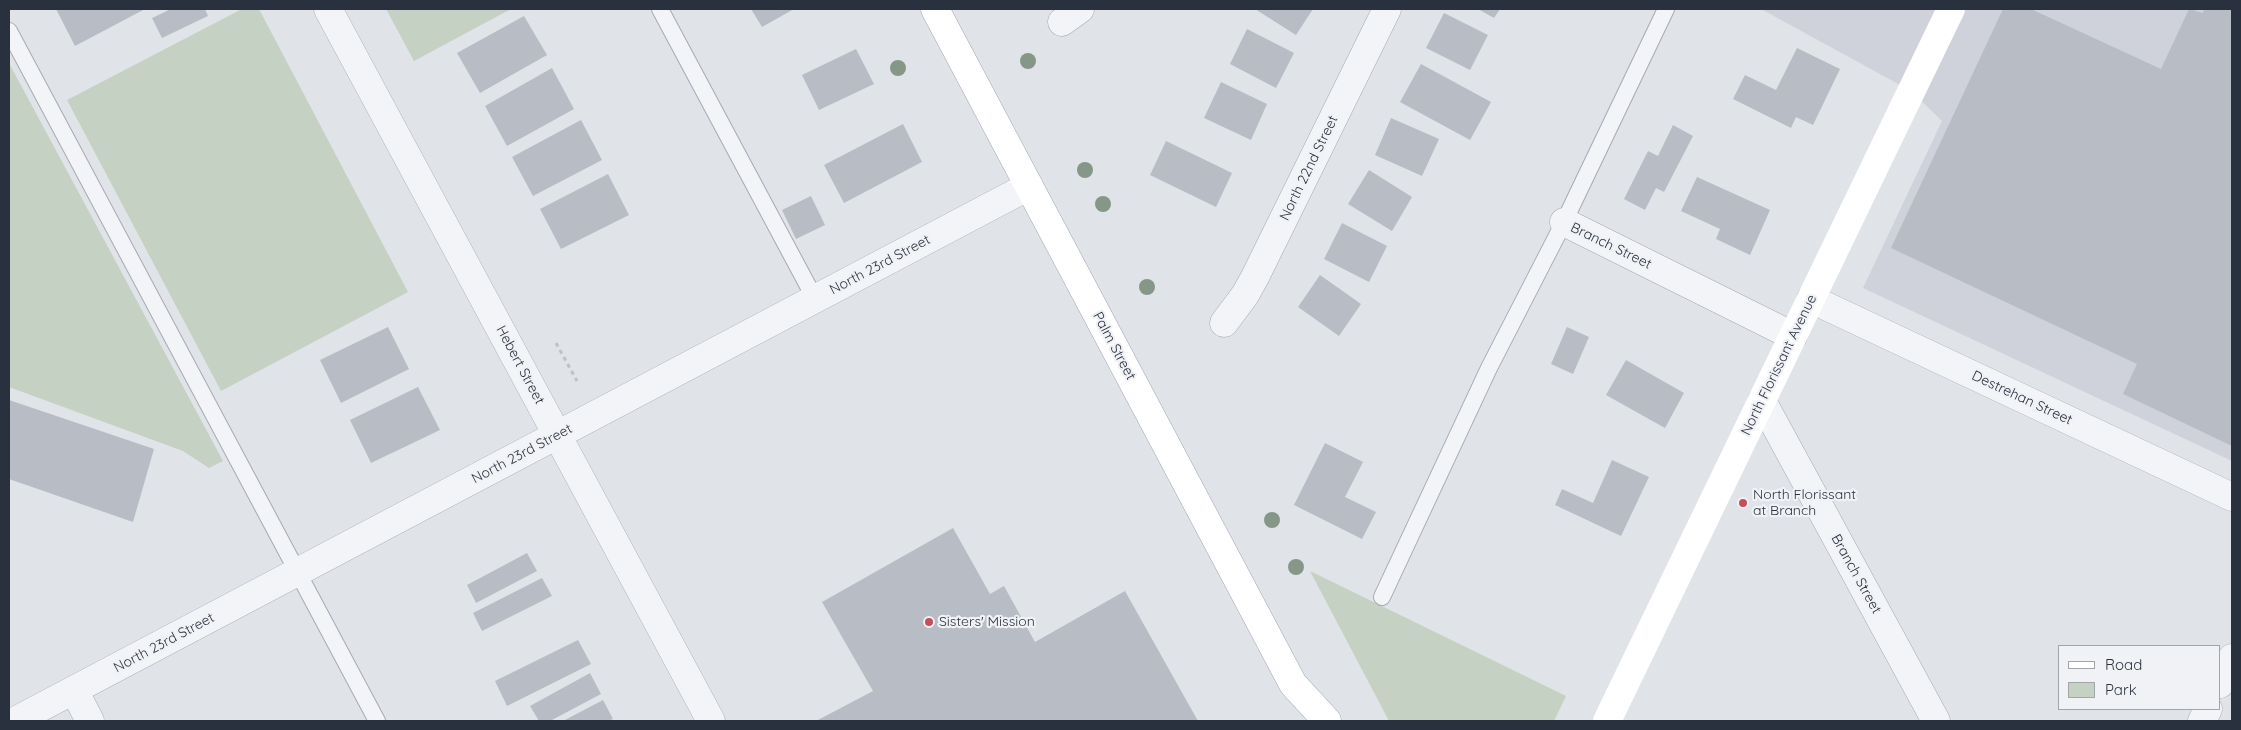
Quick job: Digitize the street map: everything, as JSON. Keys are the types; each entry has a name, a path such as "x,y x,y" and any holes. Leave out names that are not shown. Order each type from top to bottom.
{"main road":[{"name":"Palm Street","path":"935,9 1292,684 1327,721"},
{"name":"North Florissant Avenue","path":"1607,721 1950,9"},
{"name":"Palm Street","path":"1292,684 1300,721"}],"street":[{"name":"Hebert Street","path":"328,9 711,721"},
{"name":"North 22nd Street","path":"1224,323 1245,295 1255,277 1387,9"},
{"name":"North 23rd Street","path":"15,721 1029,186"},
{"name":"Branch Street","path":"1564,222 1793,336"},
{"name":"Destrehan Street","path":"1811,300 2232,497"},
{"name":"Branch Street","path":"1762,401 1936,721"},
{"path":"2221,682 2232,658"},
{"path":"74,690 90,721"}],"lane":[{"path":"660,9 815,299"},
{"path":"1382,597 1489,368 1564,222 1666,9"},
{"path":"9,31 377,721"}],"path":[{"path":"556,343 577,381"}],"shaded area":[{"path":"1761,9 2232,9 2232,461 1863,288 1942,121 1911,91"}],"green space":[{"path":"242,9 259,9 408,292 221,391 67,100"},
{"path":"386,9 511,9 414,61"},
{"path":"9,63 223,461 209,468 183,451 9,387"},
{"path":"1310,571 1566,696 1554,721 1389,721"}],"building":[{"path":"56,9 145,9 75,46"},
{"path":"171,9 205,9 208,16 162,38 152,18"},
{"path":"751,9 794,9 762,27"},
{"path":"1255,9 1313,9 1296,35"},
{"path":"1478,9 1500,9 1494,18"},
{"path":"2003,9 2031,9 2161,69 2189,9 2203,13 2204,9 2232,9 2232,446 2123,394 2137,364 1891,248"},
{"path":"1444,13 1488,35 1470,70 1426,48"},
{"path":"524,16 547,55 480,93 457,53"},
{"path":"1247,29 1294,53 1276,88 1230,64"},
{"path":"1797,48 1840,69 1813,125 1796,117 1791,128 1733,99 1745,75 1776,90"},
{"path":"856,49 874,84 819,110 802,75"},
{"path":"1421,64 1491,102 1470,140 1400,102"},
{"path":"552,68 574,109 507,146 485,106"},
{"path":"1221,82 1267,104 1251,140 1204,118"},
{"path":"1391,118 1439,139 1422,176 1375,155"},
{"path":"581,120 602,160 533,196 512,157"},
{"path":"903,124 922,162 844,203 824,165"},
{"path":"1673,125 1693,136 1664,192 1656,188 1645,210 1624,199 1648,151 1658,156"},
{"path":"1166,141 1232,173 1216,207 1150,175"},
{"path":"1369,170 1412,197 1392,231 1348,204"},
{"path":"608,174 629,215 561,249 540,209"},
{"path":"1697,177 1770,210 1750,255 1716,239 1720,229 1681,211"},
{"path":"811,196 825,225 796,239 782,210"},
{"path":"1342,223 1387,246 1369,282 1324,259"},
{"path":"1320,275 1361,304 1339,336 1298,307"},
{"path":"388,327 409,369 341,403 320,360"},
{"path":"1567,327 1589,337 1573,374 1551,364"},
{"path":"1626,360 1684,393 1665,428 1606,395"},
{"path":"418,387 440,430 371,463 350,420"},
{"path":"9,400 154,449 133,522 9,479"},
{"path":"1325,443 1363,462 1345,497 1376,512 1362,539 1294,505"},
{"path":"1612,460 1649,477 1621,536 1555,505 1562,489 1593,503"},
{"name":"Sisters' Mission","path":"953,528 990,594 1004,586 1035,642 1125,591 1198,721 816,721 873,691 822,602"},
{"path":"527,553 537,571 476,603 467,585"},
{"path":"542,578 552,596 482,631 473,613"},
{"path":"578,640 591,664 507,706 495,681"},
{"path":"590,673 601,694 550,721 539,721 530,706"},
{"path":"603,700 613,719 608,721 563,721"}],"place":[{"name":"North Florissant at Branch","path":"1743,503"},
{"name":"Sisters' Mission","path":"929,622"}]}
